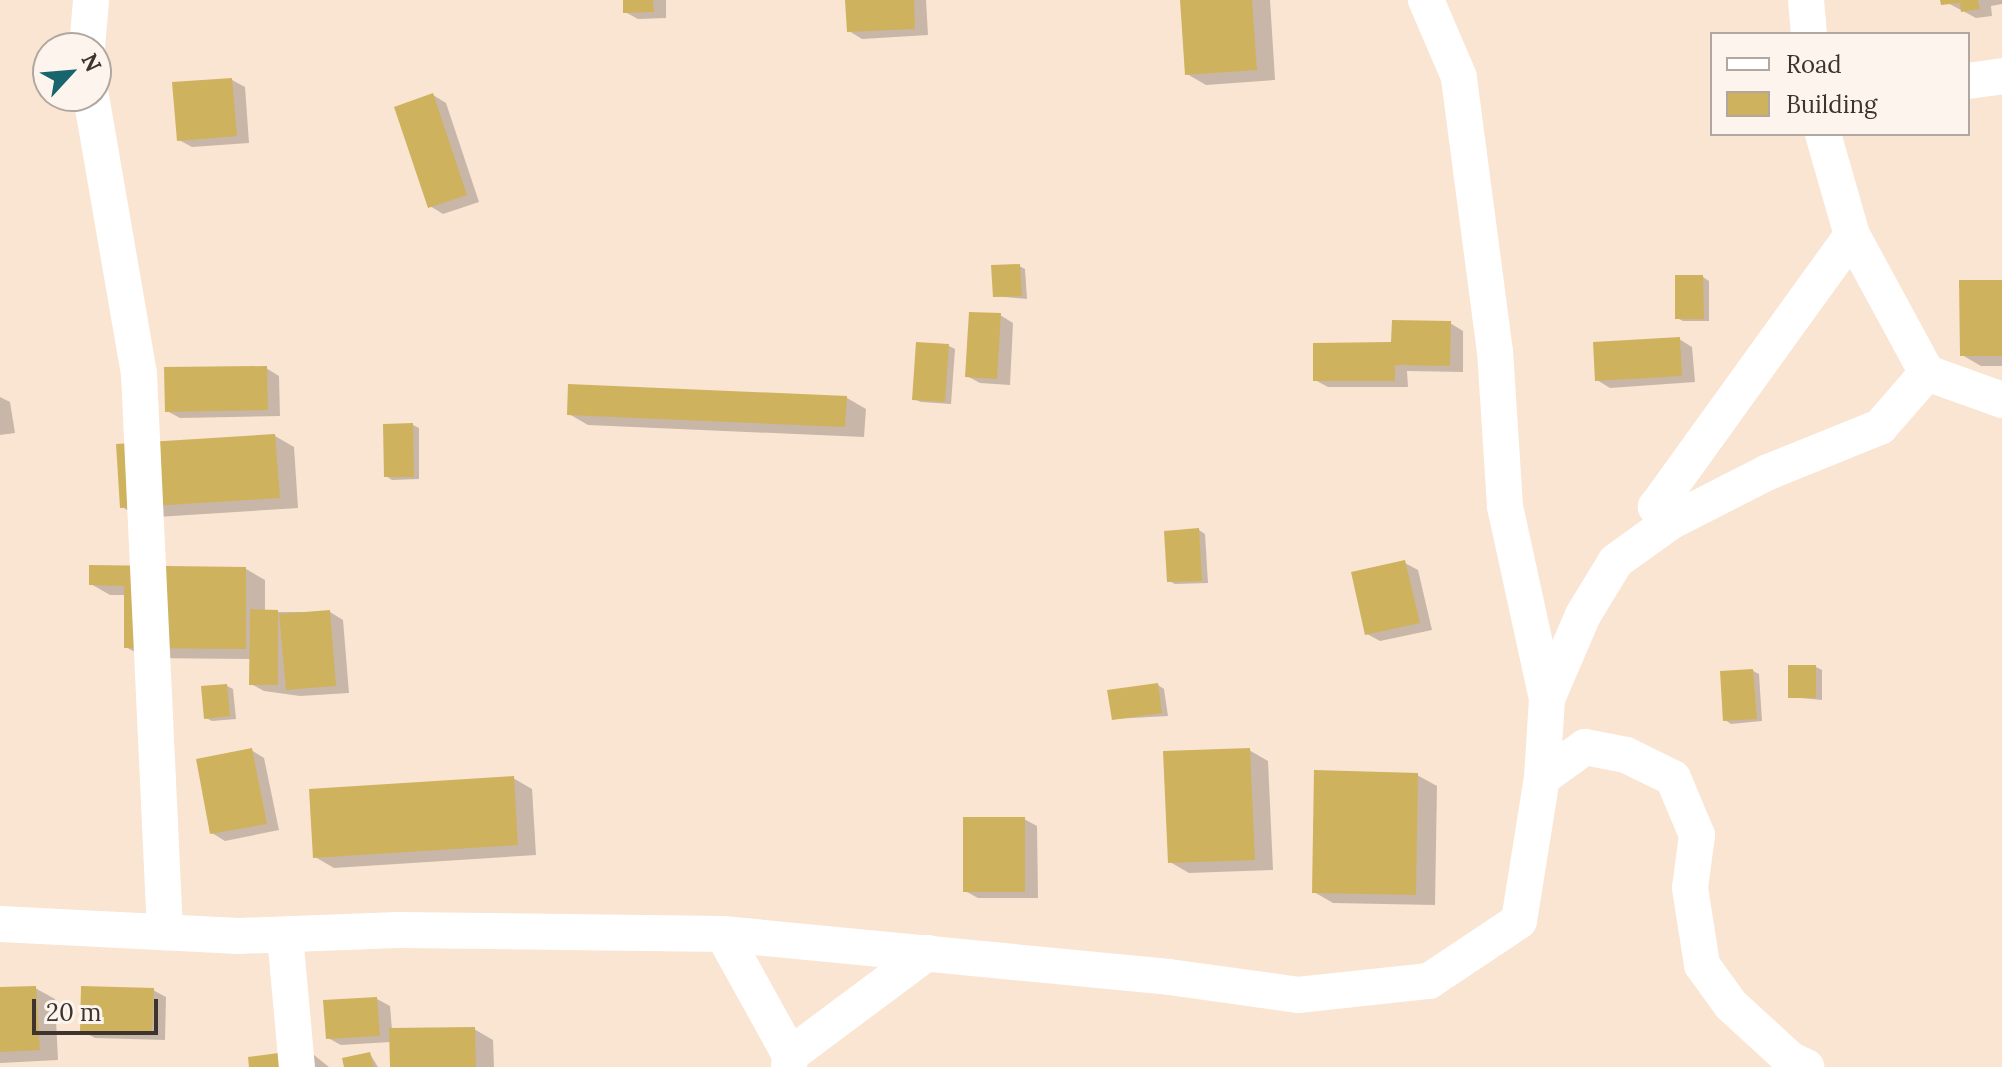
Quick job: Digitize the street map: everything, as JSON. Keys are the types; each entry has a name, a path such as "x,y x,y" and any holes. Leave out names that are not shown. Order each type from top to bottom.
{"street":[{"path":"88,32 91,0"},
{"path":"0,924 285,936 398,930 723,934 927,953 1298,995 1429,981 1519,921 1542,778 1547,699 1505,506 1495,352 1459,77 1426,0"},
{"path":"1806,0 1809,32"},
{"path":"1970,81 2002,76"},
{"path":"94,112 139,374 165,932"},
{"path":"1824,136 1852,235 1927,373 2002,400"},
{"path":"1670,522 1656,507 1852,235"},
{"path":"1547,699 1583,615 1616,561 1670,522 1766,473 1880,427 1927,373"},
{"path":"1542,778 1585,747 1626,755 1673,778 1697,835 1690,888 1702,965 1731,1005 1791,1060 1806,1067"},
{"path":"723,934 790,1061 927,953"},
{"path":"285,936 297,1067"}],"building":[{"path":"623,0 653,0 654,12 623,13"},
{"path":"845,0 914,0 915,29 847,32"},
{"path":"1180,0 1252,0 1257,70 1185,75"},
{"path":"1940,0 1978,0 1980,9 1961,12 1960,3 1941,5"},
{"path":"232,78 237,136 177,141 172,82"},
{"path":"433,93 467,195 428,208 394,107"},
{"path":"1020,264 1022,296 993,297 991,265"},
{"path":"1675,275 1703,275 1704,319 1675,319"},
{"path":"1959,280 2002,280 2002,356 1960,356"},
{"path":"969,312 1001,313 997,379 965,377"},
{"path":"1392,320 1451,321 1450,366 1395,365 1395,381 1313,381 1313,343 1391,342"},
{"path":"1680,337 1682,376 1595,381 1593,342"},
{"path":"916,342 949,344 945,402 912,400"},
{"path":"267,366 268,410 165,412 164,367"},
{"path":"568,384 847,396 845,427 567,415"},
{"path":"413,423 414,477 384,477 383,424"},
{"path":"275,434 280,498 120,508 116,444"},
{"path":"1199,528 1202,581 1167,582 1164,531"},
{"path":"1405,560 1420,623 1365,635 1351,572"},
{"path":"89,565 246,567 246,649 124,648 124,586 89,585"},
{"path":"250,609 278,610 278,685 249,685"},
{"path":"330,610 336,686 286,690 279,614"},
{"path":"1788,665 1816,665 1816,698 1788,698"},
{"path":"1753,669 1757,719 1723,721 1720,671"},
{"path":"1158,683 1162,713 1112,720 1107,690"},
{"path":"227,684 230,716 204,719 201,686"},
{"path":"252,748 267,824 210,834 196,759"},
{"path":"1250,748 1255,860 1168,863 1163,751"},
{"path":"1314,770 1418,773 1416,895 1312,893"},
{"path":"514,776 518,845 313,858 309,789"},
{"path":"963,817 1025,817 1025,892 963,892"},
{"path":"36,986 40,1050 0,1052 0,987"},
{"path":"81,986 154,988 152,1034 80,1032"},
{"path":"377,997 380,1036 326,1039 323,1000"},
{"path":"475,1027 476,1067 390,1067 389,1028"},
{"path":"309,1049 312,1067 249,1067 248,1057"},
{"path":"370,1052 374,1067 344,1067 342,1058"}]}
